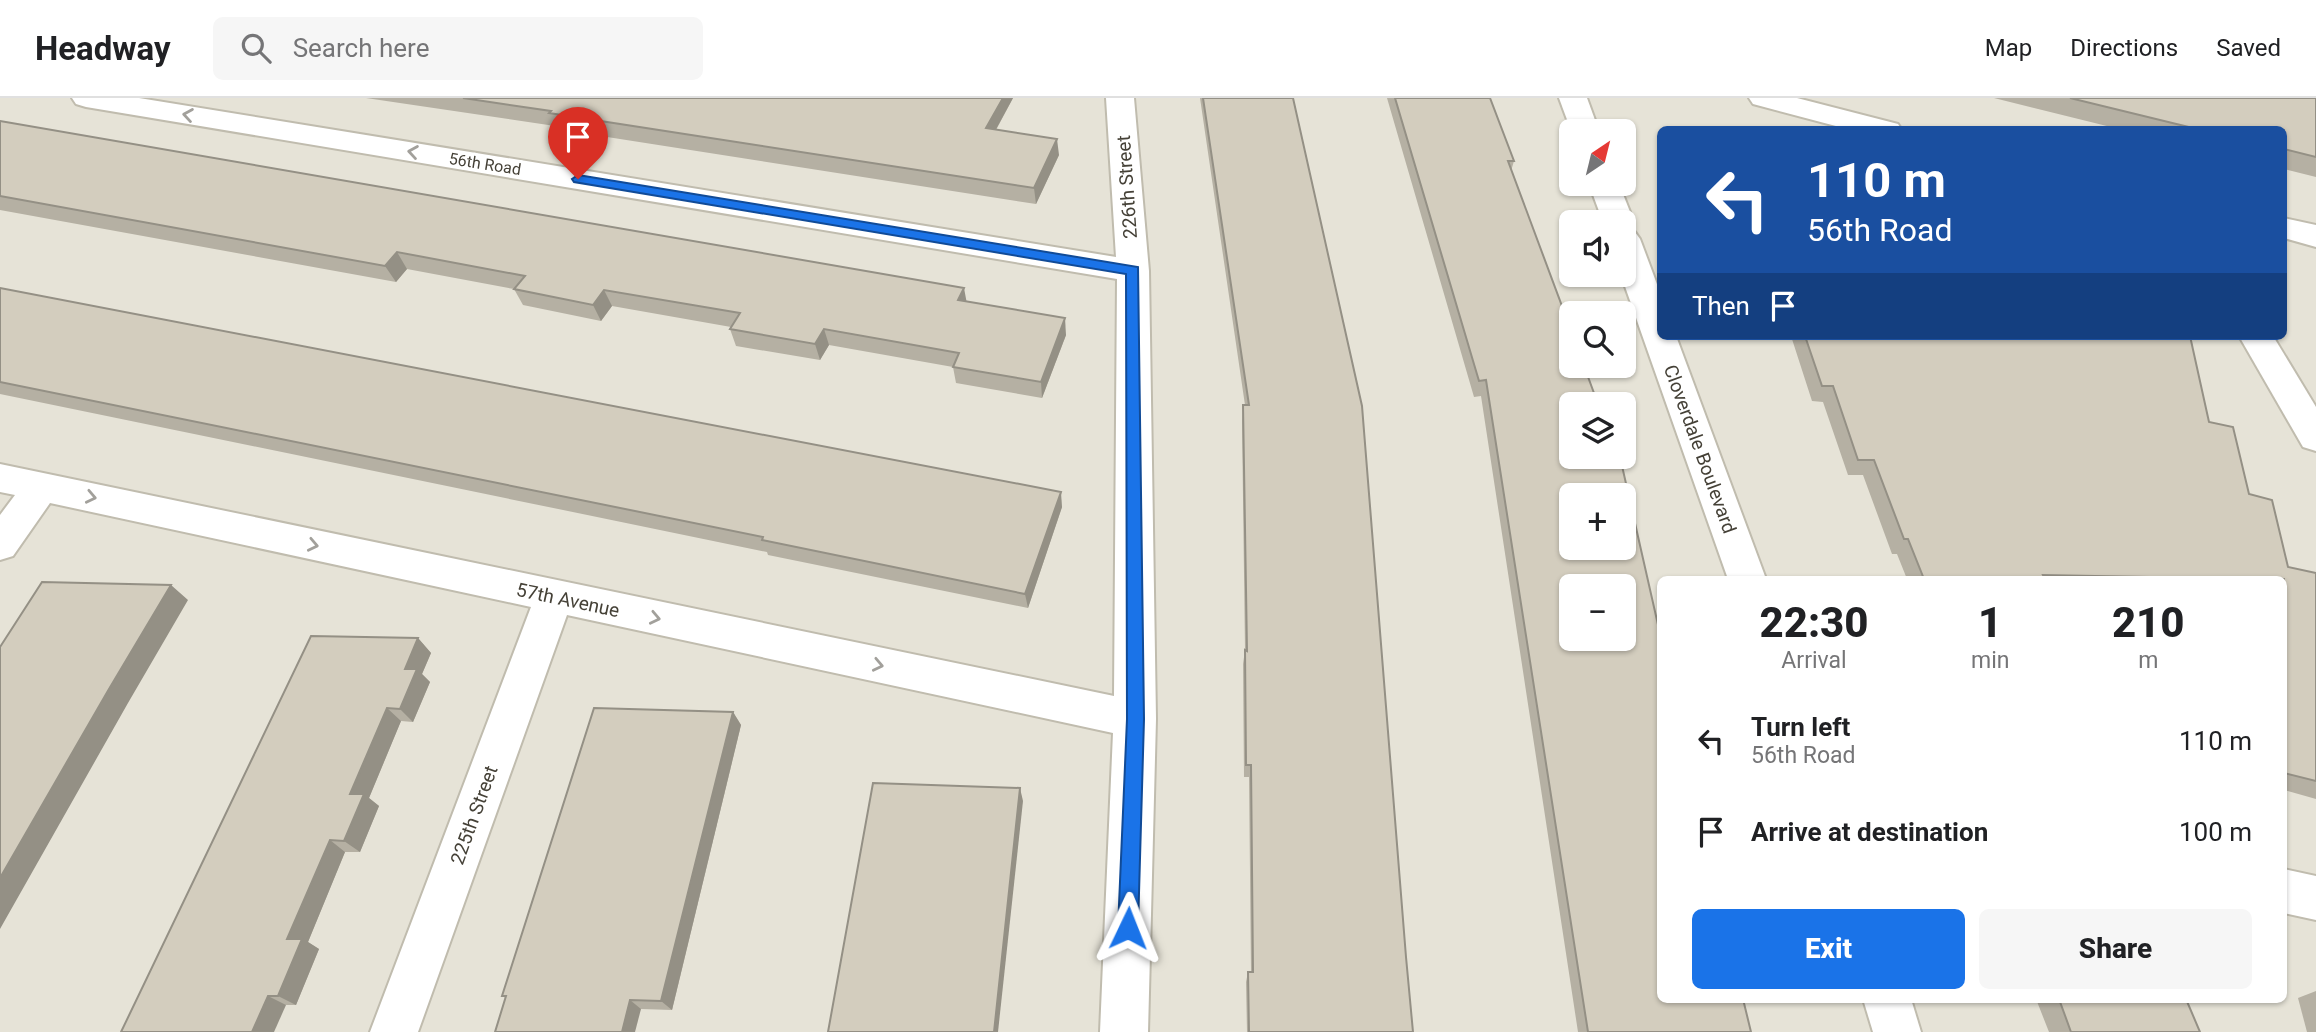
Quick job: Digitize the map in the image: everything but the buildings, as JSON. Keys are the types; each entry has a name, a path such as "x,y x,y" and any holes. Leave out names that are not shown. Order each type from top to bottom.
{"street":[{"name":"56th Road","path":"86,98 1133,271"},
{"name":"226th Street","path":"1120,98 1133,271 1136,719 1124,1032"},
{"path":"1573,98 1581,119"},
{"path":"1763,98 1872,126"},
{"path":"2287,229 2316,236"},
{"name":"Cloverdale Boulevard","path":"1636,272 1657,330"},
{"name":"Cloverdale Boulevard","path":"1661,340 1746,576"},
{"path":"2258,340 2316,437"},
{"name":"57th Avenue","path":"0,478 1136,719"},
{"path":"0,545 41,487"},
{"name":"225th Street","path":"394,1032 554,597"},
{"path":"2287,892 2316,898"},
{"path":"1888,1003 1897,1032"}],"shaded area":[{"path":"0,98 2316,98 2316,1032 0,1032"}],"route":[{"path":"578,179 1133,271 1136,719 1128,928"}]}
